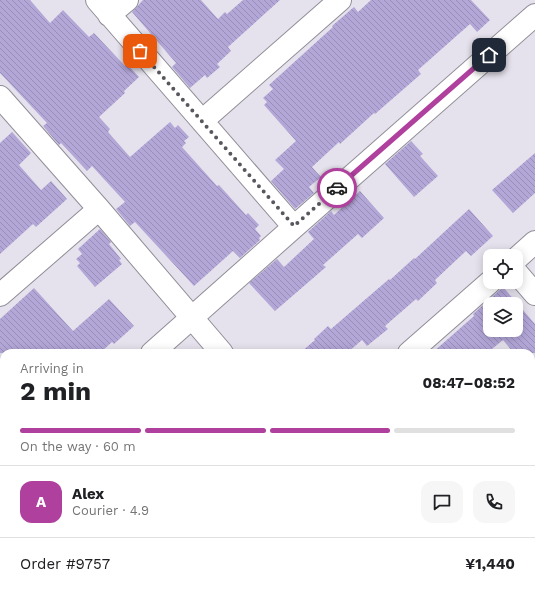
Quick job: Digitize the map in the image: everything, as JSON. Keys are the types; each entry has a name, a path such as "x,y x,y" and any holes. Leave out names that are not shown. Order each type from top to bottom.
{"street":[{"path":"127,0 103,8 294,226"},
{"path":"202,121 340,0"},
{"path":"157,349 294,226 535,15"},
{"path":"3,107 99,209 219,349"},
{"path":"0,295 99,209"},
{"path":"523,253 535,242"},
{"path":"523,280 535,294"},
{"path":"414,349 483,288"}],"building":[{"path":"0,0 30,0 50,23 63,10 89,37 94,33 125,66 127,64 139,77 124,91 125,93 99,117 110,129 108,132 130,157 170,122 175,128 178,125 189,137 184,141 186,143 182,147 217,186 219,185 246,215 248,213 259,225 255,229 261,236 259,238 260,240 240,258 233,251 194,286 135,222 130,226 116,209 125,202 92,166 87,171 61,143 59,145 43,126 47,123 0,73"},
{"path":"143,0 201,0 218,19 225,12 227,14 243,0 280,0 228,47 231,51 217,64 220,67 207,78 205,75 190,88 172,67 176,63 132,12"},
{"path":"371,0 471,0 490,20 477,32 470,24 418,70 421,74 375,114 374,113 340,144 339,142 312,167 321,177 309,187 314,193 295,209 271,181 284,169 275,160 296,141 264,105 267,102 263,98 273,89 269,85 333,27 332,26 354,7 358,12"},
{"path":"12,132 31,153 19,165 41,190 51,181 67,199 36,227 33,224 0,254 0,143"},
{"path":"411,141 423,154 420,156 438,176 414,197 385,164"},
{"path":"535,153 535,193 513,213 492,190"},
{"path":"360,191 384,218 362,238 358,234 323,265 326,267 275,311 249,283 277,259 284,267 314,239 308,232 331,211 334,215"},
{"path":"469,209 493,236 471,256 466,251 435,280 437,283 418,301 416,299 385,326 388,329 367,346 362,340 352,349 305,349 328,326 331,329 414,258 415,259"},
{"path":"100,229 111,242 109,244 121,259 119,260 122,264 95,287 77,266 80,263 76,259 82,254 78,249"},
{"path":"34,288 73,331 109,299 134,326 114,344 112,342 104,349 0,349 0,319"},
{"path":"501,289 505,289 512,297 492,297"},
{"path":"483,305 483,337 523,337 523,310 535,324 535,349 511,349 503,340 492,349 437,349 474,316 473,314"}],"way so far":[{"path":"140,51 294,226 337,188"}],"route":[{"path":"337,188 489,55"}]}
